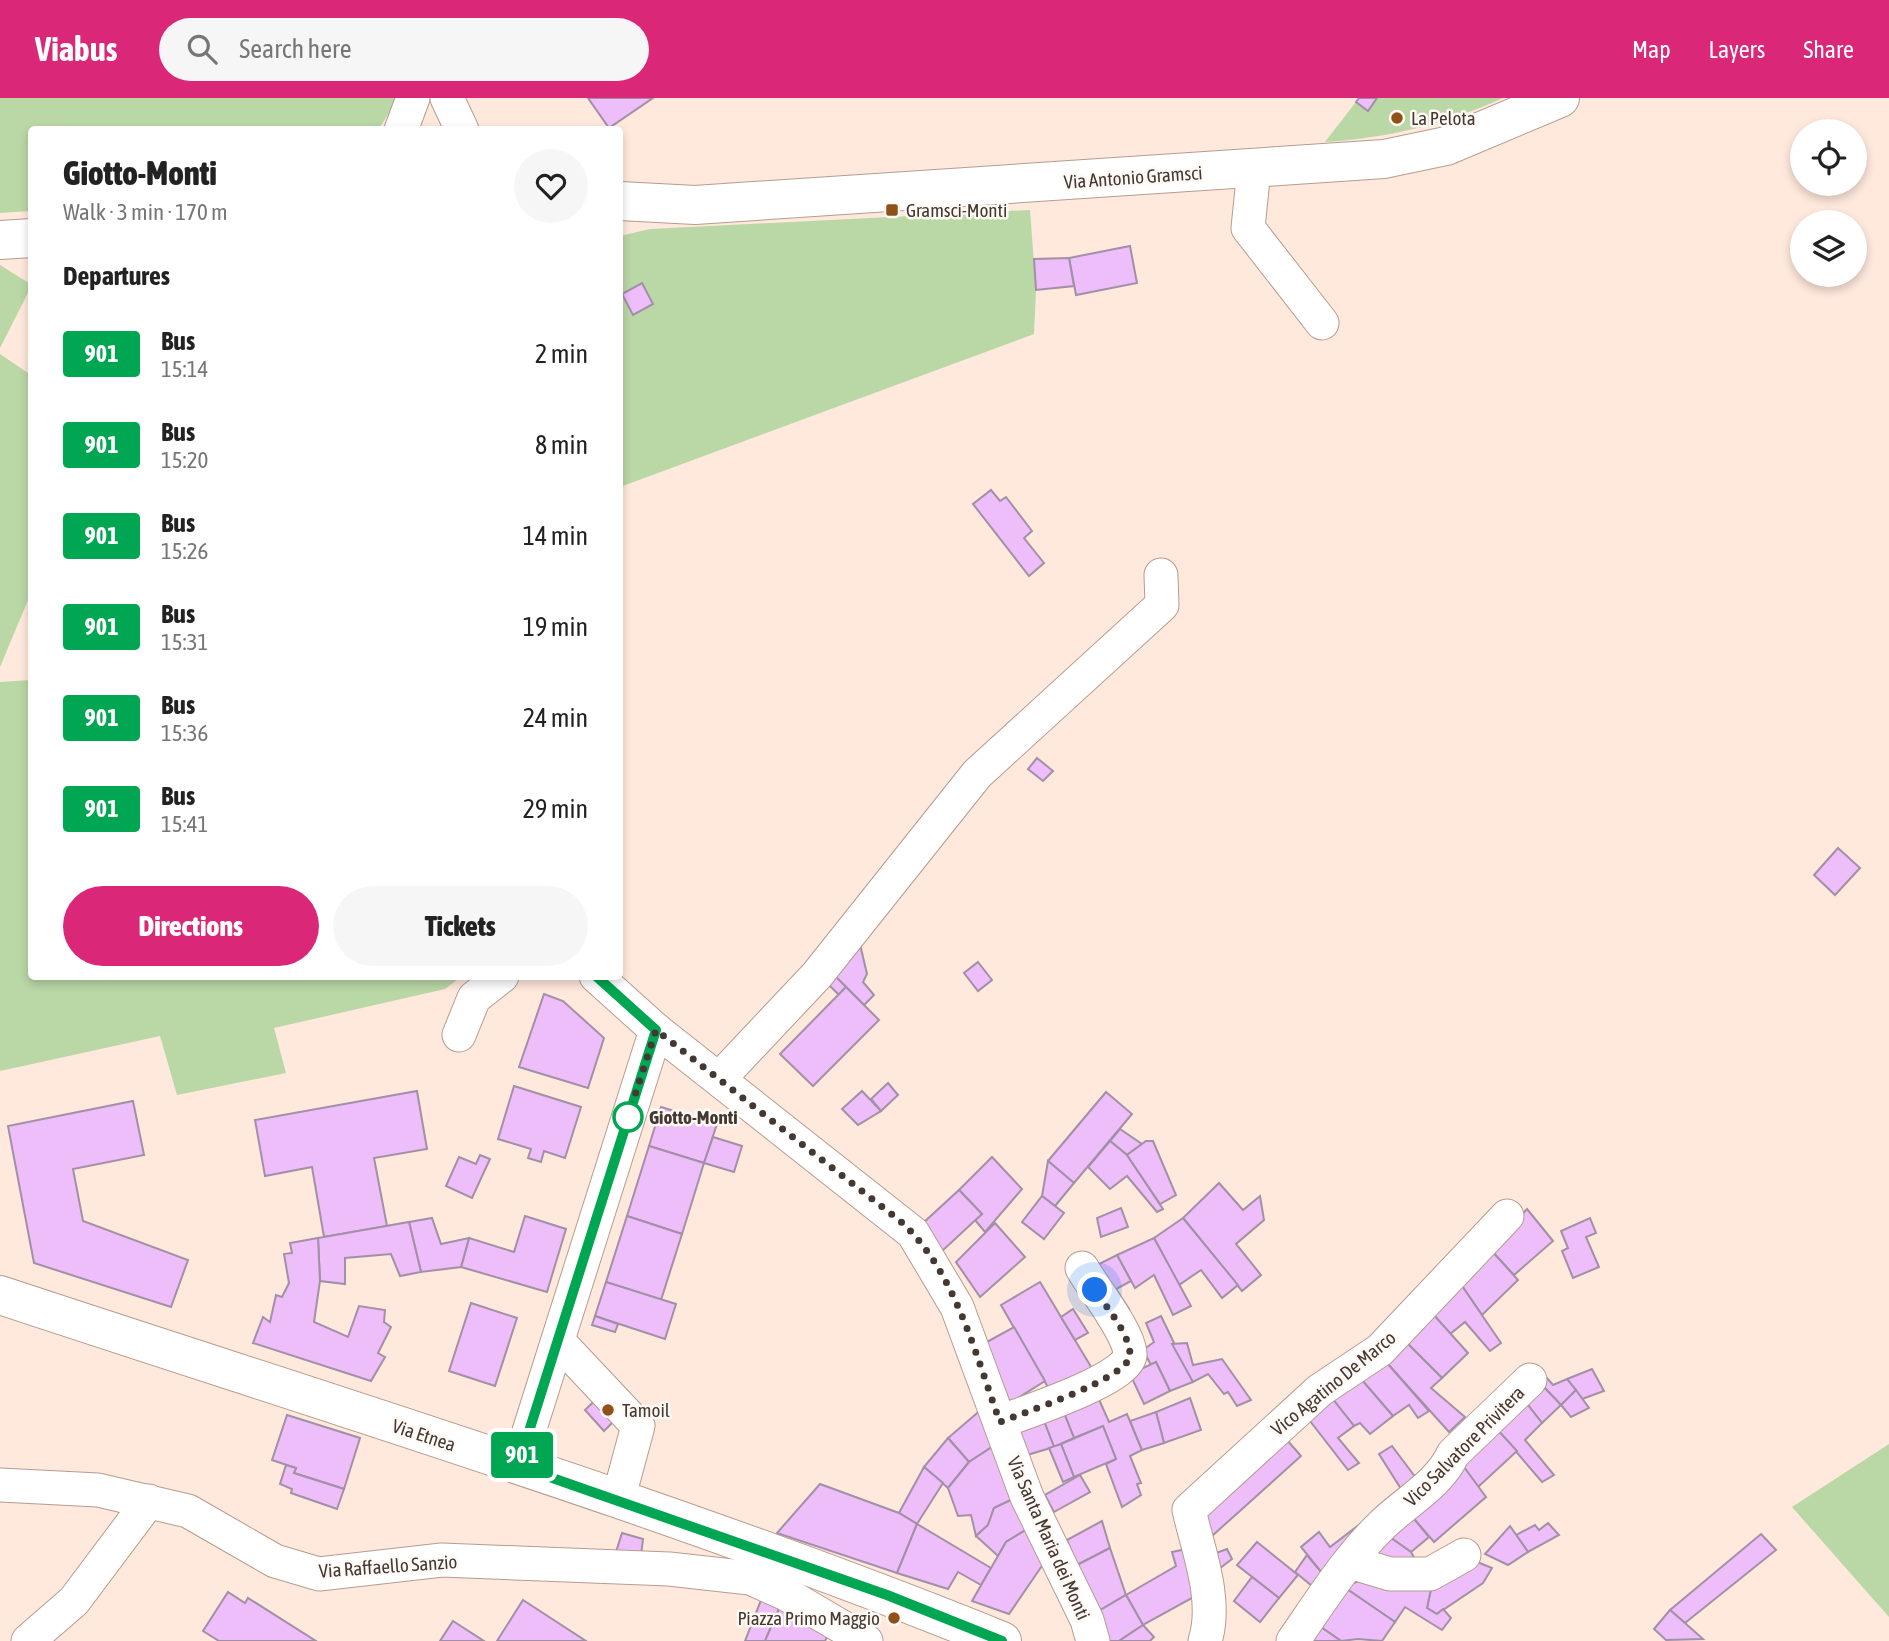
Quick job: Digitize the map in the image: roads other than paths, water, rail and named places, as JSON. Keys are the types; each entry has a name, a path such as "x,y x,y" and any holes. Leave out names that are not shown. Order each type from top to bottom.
{"main road":[{"name":"Via Antonio Gramsci","path":"695,205 1384,159 1447,146 1560,98"},
{"path":"623,201 695,205"},
{"path":"623,220 695,205"},
{"path":"0,240 28,239"},
{"name":"Via Etnea","path":"0,1295 618,1500 887,1595 1002,1641"}],"street":[{"path":"402,126 413,98"},
{"path":"447,98 460,126"},
{"path":"1254,169 1248,228 1322,323"},
{"path":"719,1079 817,975 977,774 1162,605 1161,575"},
{"path":"459,1035 474,998 497,980"},
{"name":"Via Santa Maria dei Monti","path":"600,980 656,1030 913,1233 957,1307 1027,1497 1087,1620 1093,1641"},
{"path":"518,1466 656,1030"},
{"name":"Vico Agatino De Marco","path":"1205,1641 1209,1630 1208,1590 1189,1510 1320,1390 1381,1350 1507,1216"},
{"path":"1000,1422 1102,1381 1123,1369 1130,1361 1130,1352 1122,1332 1082,1268"},
{"path":"558,1340 638,1426 618,1500"},
{"name":"Vico Salvatore Privitera","path":"1293,1641 1350,1562 1381,1526 1446,1470 1453,1454 1530,1380"},
{"name":"Via Raffaello Sanzio","path":"0,1485 98,1490 188,1511 275,1561 319,1574 442,1560 669,1569 750,1578 786,1594 866,1641"},
{"path":"28,1641 74,1601 149,1501"},
{"path":"1350,1562 1390,1574 1430,1574 1464,1555"}],"place":[{"name":"La Pelota","path":"1397,118"},
{"name":"Gramsci-Monti","path":"892,210"},
{"name":"Giotto-Monti","path":"628,1117"},
{"name":"Tamoil","path":"608,1410"},
{"name":"Piazza Primo Maggio","path":"894,1618"}]}
